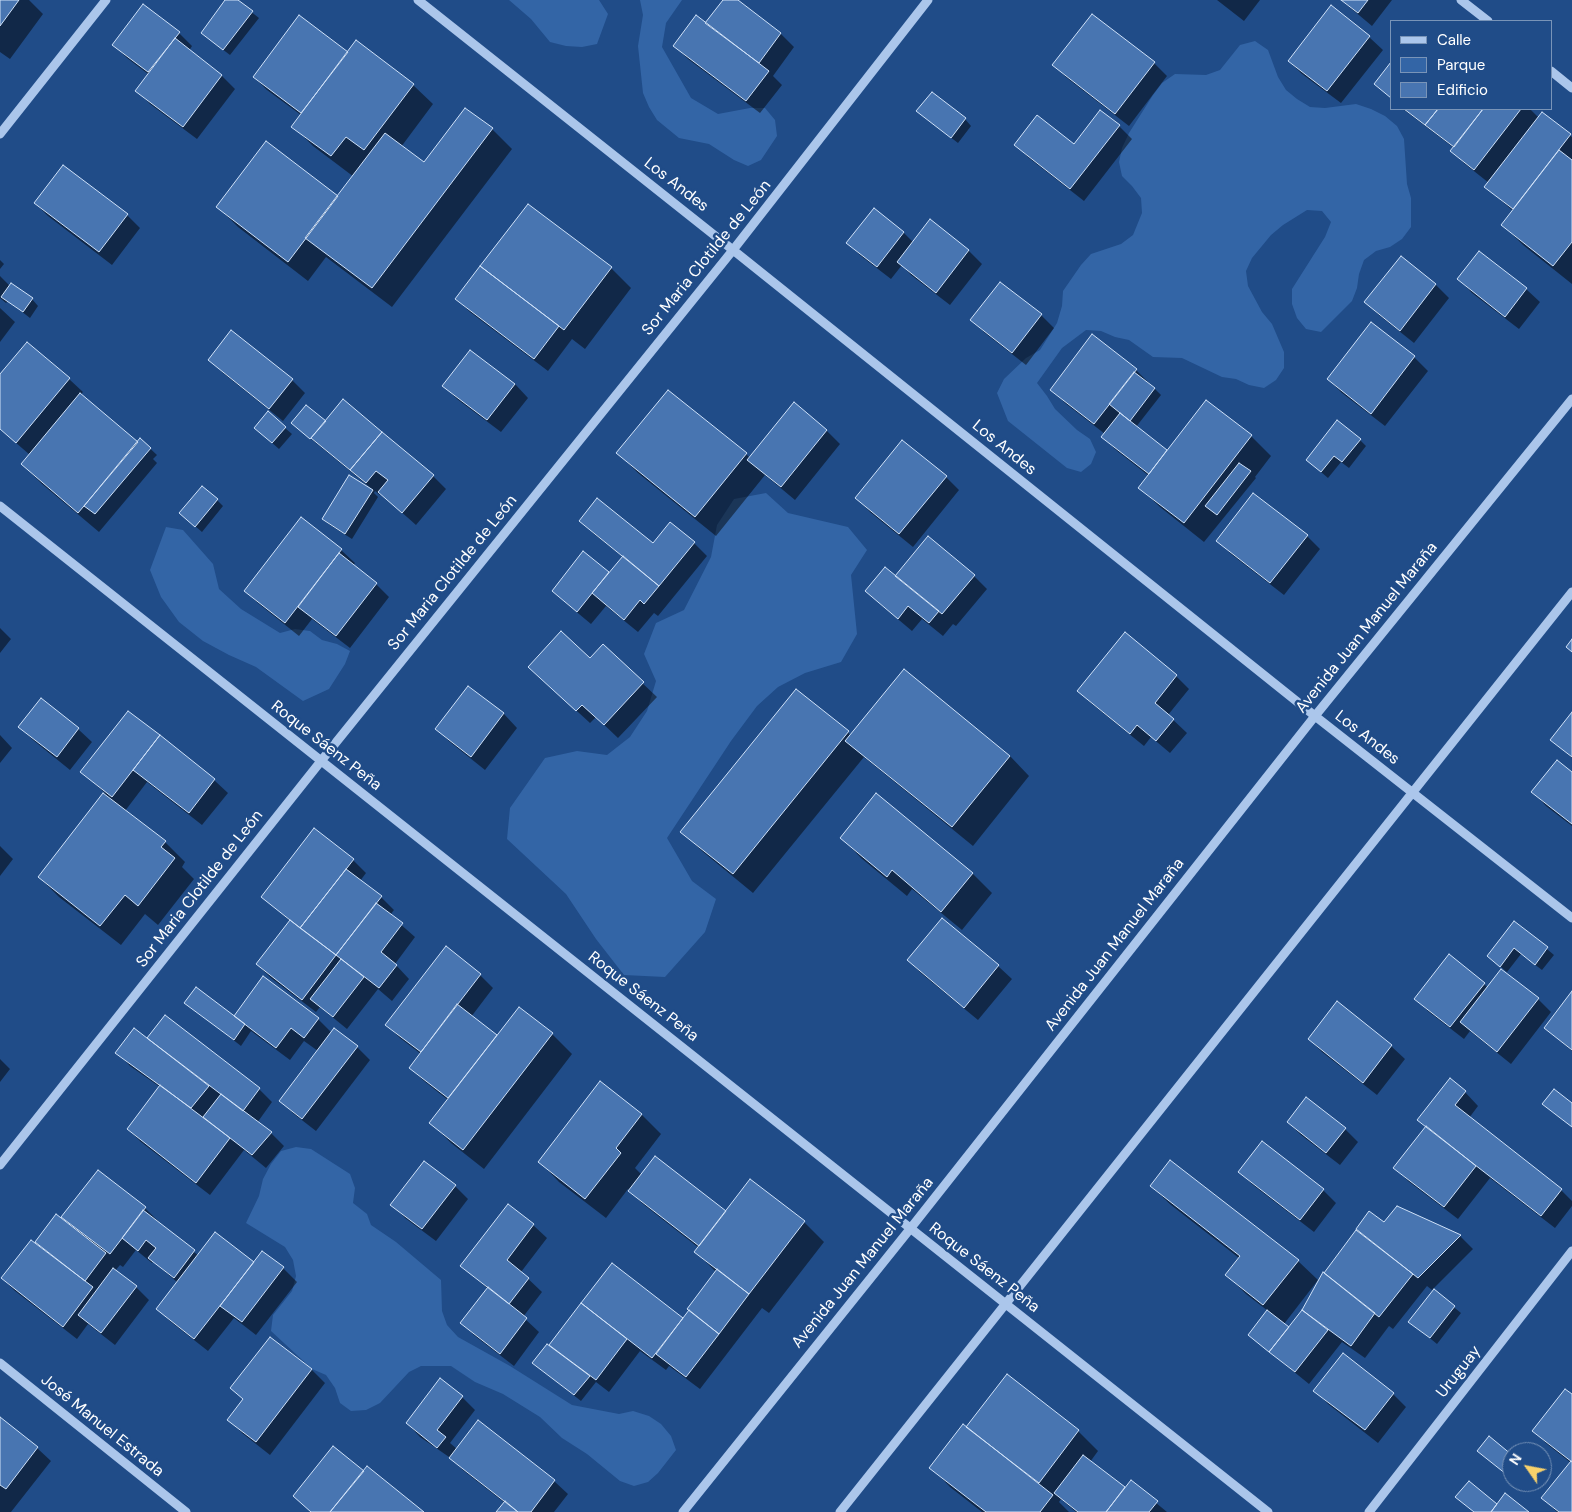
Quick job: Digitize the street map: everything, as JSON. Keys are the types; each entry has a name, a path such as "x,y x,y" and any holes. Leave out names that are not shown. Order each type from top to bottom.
{"street":[{"path":"0,134 106,0"},
{"name":"Los Andes","path":"418,0 1315,716 1572,918"},
{"name":"Sor Maria Clotilde de León","path":"0,1165 321,761 733,250 928,0"},
{"path":"1461,0 1487,20"},
{"path":"1552,72 1572,88"},
{"name":"Avenida Juan Manuel Maraña","path":"683,1512 1315,716 1572,399"},
{"name":"Roque Sáenz Peña","path":"0,506 1268,1512"},
{"path":"840,1512 1572,592"},
{"name":"Uruguay","path":"1369,1512 1572,1251"},
{"name":"José Manuel Estrada","path":"0,1363 186,1512"}],"green space":[{"path":"509,0 599,0 608,14 597,44 582,47 566,46 550,42 531,19"},
{"path":"640,0 682,0 666,23 662,47 691,98 718,114 750,108 765,108 775,120 777,136 761,160 748,166 734,160 709,144 679,138 657,120 643,93 638,46 643,15"},
{"path":"1255,41 1268,50 1278,77 1286,90 1310,107 1325,108 1356,104 1385,116 1397,126 1404,139 1407,184 1411,198 1411,227 1402,239 1390,247 1376,251 1364,260 1352,301 1321,332 1306,329 1297,318 1292,304 1292,289 1325,237 1331,222 1322,211 1307,210 1271,235 1252,258 1246,271 1248,286 1262,312 1272,324 1284,352 1284,368 1276,380 1264,388 1249,385 1236,379 1222,377 1182,358 1153,357 1129,340 1101,331 1086,330 1062,348 1037,383 1055,409 1077,430 1090,439 1096,452 1091,464 1081,472 1067,468 1008,421 997,393 1004,379 1026,358 1040,350 1057,323 1062,306 1063,291 1081,265 1091,254 1121,244 1133,235 1142,213 1141,198 1122,176 1119,162 1122,148 1129,133 1153,95 1162,83 1175,74 1206,75 1220,70 1240,45"},
{"path":"766,493 788,513 848,527 867,550 851,575 857,634 841,662 805,673 778,687 757,706 731,741 667,838 692,881 716,899 705,932 665,977 624,975 596,939 566,894 507,839 510,808 545,758 577,751 607,755 630,737 647,711 656,681 644,654 656,623 684,610 711,557 717,525 734,499"},
{"path":"166,527 183,530 213,564 219,589 241,609 280,633 295,629 310,631 322,640 337,644 350,651 345,664 329,689 303,701 256,667 203,641 179,622 161,597 150,570"},
{"path":"296,1147 311,1149 350,1174 355,1188 353,1203 367,1214 371,1225 396,1242 441,1280 442,1311 447,1325 458,1337 510,1366 572,1405 619,1414 633,1411 649,1416 661,1424 671,1436 676,1450 658,1473 648,1482 634,1486 620,1481 587,1454 562,1438 540,1417 503,1394 475,1382 451,1366 421,1366 409,1372 380,1403 366,1410 351,1411 340,1403 335,1388 326,1375 312,1369 271,1331 273,1315 292,1291 296,1276 293,1260 285,1247 246,1223 259,1196 263,1179 271,1164 281,1151"}],"building":[{"path":"0,0 19,0 0,26"},
{"path":"225,0 238,0 253,11 223,50 201,33"},
{"path":"723,0 738,0 781,33 759,63 705,23"},
{"path":"1341,0 1368,0 1358,13"},
{"path":"143,4 180,32 148,72 112,45"},
{"path":"1331,5 1370,36 1327,91 1288,61"},
{"path":"1092,14 1155,62 1115,114 1052,65"},
{"path":"299,15 348,52 301,113 253,77"},
{"path":"696,15 769,71 746,101 673,46"},
{"path":"175,38 222,75 183,127 135,91"},
{"path":"356,40 414,84 364,150 346,137 331,156 291,127"},
{"path":"1390,63 1390,97 1374,84"},
{"path":"932,92 966,118 951,138 916,111"},
{"path":"465,108 493,128 372,288 305,238 385,133 424,162"},
{"path":"1100,110 1120,125 1070,189 1014,145 1037,115 1074,144"},
{"path":"1405,110 1437,110 1425,125"},
{"path":"1437,110 1482,110 1454,147 1425,125"},
{"path":"1482,110 1520,110 1474,170 1450,151"},
{"path":"1542,112 1571,134 1513,209 1484,187"},
{"path":"266,141 338,196 288,262 216,207"},
{"path":"1559,150 1572,160 1572,242 1553,266 1501,225"},
{"path":"63,165 128,214 99,252 34,203"},
{"path":"528,204 612,267 564,330 480,266"},
{"path":"874,208 904,232 877,267 846,243"},
{"path":"930,219 969,250 936,293 897,262"},
{"path":"1479,251 1527,288 1505,317 1457,279"},
{"path":"1401,256 1436,284 1400,331 1364,302"},
{"path":"480,266 559,326 534,359 455,299"},
{"path":"1000,282 1042,314 1012,353 970,320"},
{"path":"11,283 33,298 23,312 1,297"},
{"path":"1371,322 1415,356 1371,414 1327,379"},
{"path":"231,330 293,379 269,409 208,360"},
{"path":"1092,334 1137,369 1094,424 1050,390"},
{"path":"27,342 70,378 16,443 0,429 0,374"},
{"path":"470,350 515,384 487,420 442,386"},
{"path":"1134,372 1155,388 1130,421 1109,404"},
{"path":"668,390 747,453 695,517 616,453"},
{"path":"80,393 138,442 78,513 21,464"},
{"path":"343,399 382,432 350,470 311,438"},
{"path":"1206,400 1252,435 1184,523 1138,488"},
{"path":"794,402 827,430 781,487 747,460"},
{"path":"306,405 326,421 310,439 291,423"},
{"path":"268,411 286,427 272,443 254,428"},
{"path":"1120,413 1167,450 1149,474 1101,437"},
{"path":"1337,420 1361,439 1342,462 1334,456 1321,472 1306,460"},
{"path":"382,432 434,475 402,513 378,492 388,480 376,471 366,483 350,470"},
{"path":"140,438 151,448 95,514 84,506"},
{"path":"902,440 947,476 899,534 855,498"},
{"path":"1239,463 1251,471 1217,515 1205,506"},
{"path":"349,475 373,490 345,534 322,519"},
{"path":"202,486 218,499 195,527 179,513"},
{"path":"1253,493 1308,535 1270,583 1216,541"},
{"path":"597,498 653,543 670,522 695,542 659,586 579,521"},
{"path":"301,517 342,549 285,623 244,591"},
{"path":"928,536 975,575 942,614 895,576"},
{"path":"583,551 609,572 577,612 552,591"},
{"path":"339,553 377,583 336,636 298,607"},
{"path":"623,556 659,586 644,604 640,600 624,620 592,593"},
{"path":"885,567 939,611 929,623 908,606 898,619 865,591"},
{"path":"561,631 590,658 603,644 644,682 604,725 582,705 576,711 528,667"},
{"path":"1125,632 1177,675 1155,703 1174,719 1156,741 1137,725 1130,734 1077,691"},
{"path":"1572,639 1572,652 1566,647"},
{"path":"904,669 1010,756 952,827 845,741"},
{"path":"468,686 504,713 471,757 435,729"},
{"path":"796,689 849,731 733,874 680,832"},
{"path":"41,698 79,728 57,757 18,727"},
{"path":"128,711 160,735 112,797 80,772"},
{"path":"1572,712 1572,757 1550,740"},
{"path":"160,735 215,779 189,813 133,770"},
{"path":"1557,760 1572,772 1572,824 1531,792"},
{"path":"103,793 166,841 161,847 175,858 138,906 125,895 100,926 38,877"},
{"path":"876,793 973,873 941,912 892,870 887,877 840,838"},
{"path":"314,828 354,859 300,928 261,897"},
{"path":"346,869 382,896 336,955 300,928"},
{"path":"376,903 403,923 381,952 397,965 379,988 336,955"},
{"path":"942,918 999,965 964,1008 907,960"},
{"path":"290,920 336,955 302,1000 256,964"},
{"path":"1514,921 1548,947 1535,965 1514,948 1500,967 1487,956"},
{"path":"446,946 481,974 421,1052 385,1025"},
{"path":"1449,954 1485,983 1450,1027 1414,999"},
{"path":"341,959 364,977 333,1017 310,999"},
{"path":"1501,969 1539,998 1497,1052 1460,1022"},
{"path":"263,976 319,1018 304,1038 291,1028 276,1048 234,1016"},
{"path":"196,987 245,1024 234,1040 184,1003"},
{"path":"1572,991 1572,1050 1544,1028"},
{"path":"1337,1001 1392,1045 1363,1083 1308,1039"},
{"path":"457,1004 497,1035 448,1098 409,1068"},
{"path":"519,1007 553,1033 463,1150 429,1123"},
{"path":"165,1015 260,1088 243,1111 147,1038"},
{"path":"134,1028 209,1086 191,1108 115,1053"},
{"path":"334,1028 358,1046 302,1119 279,1101"},
{"path":"1450,1078 1466,1091 1455,1105 1562,1189 1541,1216 1417,1120"},
{"path":"600,1081 642,1114 616,1148 621,1153 585,1199 538,1162"},
{"path":"160,1085 230,1138 196,1183 127,1129"},
{"path":"1554,1089 1572,1103 1572,1127 1542,1104"},
{"path":"221,1094 272,1132 252,1155 203,1117"},
{"path":"1306,1097 1346,1128 1326,1153 1287,1122"},
{"path":"1426,1126 1476,1166 1444,1207 1393,1168"},
{"path":"1262,1141 1324,1189 1300,1220 1238,1172"},
{"path":"655,1156 726,1211 699,1246 628,1191"},
{"path":"1170,1160 1299,1260 1263,1305 1225,1275 1240,1256 1150,1186"},
{"path":"424,1161 456,1185 422,1229 390,1205"},
{"path":"98,1170 146,1207 110,1254 61,1217"},
{"path":"750,1179 805,1221 749,1294 694,1252"},
{"path":"508,1204 534,1224 507,1260 529,1278 509,1304 460,1266"},
{"path":"1397,1206 1461,1235 1418,1278 1356,1229 1369,1211 1384,1222"},
{"path":"143,1210 195,1250 174,1278 148,1258 156,1248 146,1240 138,1251 122,1238"},
{"path":"56,1214 106,1253 85,1281 35,1242"},
{"path":"1356,1230 1413,1274 1379,1317 1324,1273"},
{"path":"215,1232 254,1262 194,1339 156,1309"},
{"path":"31,1240 93,1287 63,1327 1,1278"},
{"path":"262,1251 284,1267 242,1322 220,1306"},
{"path":"612,1263 683,1318 652,1358 581,1303"},
{"path":"113,1268 137,1286 101,1333 78,1315"},
{"path":"717,1269 749,1294 719,1334 687,1309"},
{"path":"1323,1272 1375,1313 1351,1346 1302,1310"},
{"path":"488,1287 527,1318 500,1354 460,1323"},
{"path":"1434,1289 1455,1306 1430,1338 1408,1322"},
{"path":"581,1303 627,1339 596,1380 549,1345"},
{"path":"689,1310 719,1334 686,1377 656,1354"},
{"path":"1267,1310 1289,1327 1269,1352 1248,1335"},
{"path":"1302,1310 1328,1330 1295,1372 1269,1352"},
{"path":"270,1337 312,1369 256,1442 227,1420 243,1399 230,1388"},
{"path":"547,1344 590,1376 574,1395 532,1363"},
{"path":"1343,1353 1394,1393 1365,1430 1313,1391"},
{"path":"1007,1374 1079,1430 1039,1483 966,1427"},
{"path":"440,1378 463,1396 437,1430 446,1437 437,1448 406,1423"},
{"path":"1565,1389 1572,1394 1572,1462 1552,1446 1552,1442 1546,1442 1532,1431"},
{"path":"0,1417 38,1447 6,1489 0,1485"},
{"path":"478,1420 555,1480 531,1512 518,1512 449,1458"},
{"path":"963,1424 1053,1495 1040,1512 986,1512 929,1468"},
{"path":"1489,1436 1502,1447 1502,1471 1477,1451"},
{"path":"333,1446 364,1471 330,1512 311,1512 293,1496"},
{"path":"1083,1455 1125,1487 1106,1512 1078,1512 1054,1493"},
{"path":"1571,1461 1572,1512 1559,1512 1541,1498 1546,1492 1552,1492 1552,1484"},
{"path":"367,1466 424,1512 330,1512"},
{"path":"1131,1480 1158,1501 1149,1512 1106,1512"},
{"path":"1469,1481 1497,1504 1491,1512 1474,1512 1455,1497"},
{"path":"1505,1493 1529,1512 1491,1512"},
{"path":"505,1501 518,1512 496,1512"}]}
